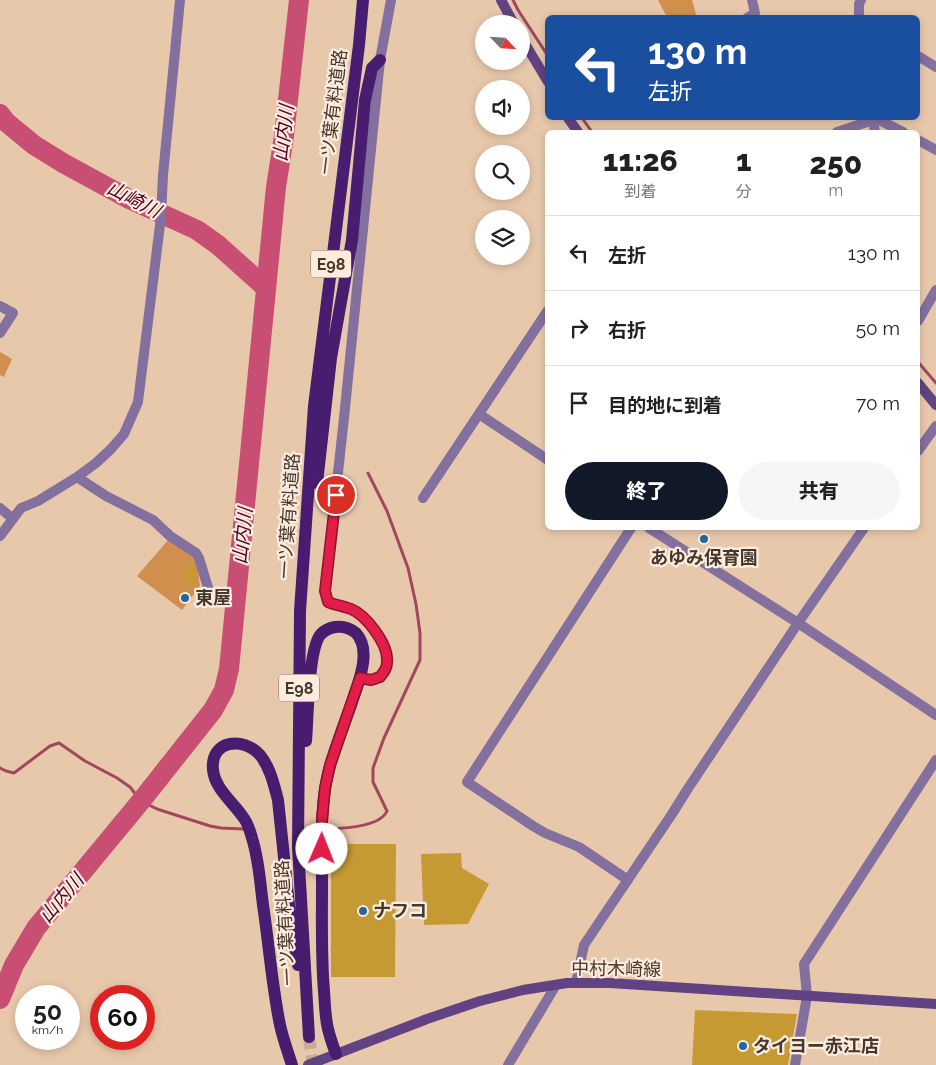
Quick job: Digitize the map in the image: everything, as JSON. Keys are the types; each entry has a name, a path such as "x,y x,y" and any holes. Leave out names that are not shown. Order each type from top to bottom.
{"main road":[{"name":"一ツ葉有料道路","path":"292,1065 280,1027 258,863 252,836 244,817 215,779 213,759 220,747 232,743 241,744 260,755 273,780 278,800 291,924 309,1037 298,847 300,611 314,406 363,0"},
{"path":"501,0 509,15"},
{"path":"530,52 545,77"},
{"path":"305,529 317,482 331,358 352,240 365,100 372,68 380,60"},
{"path":"920,385 936,405"},
{"path":"298,847 311,665 316,642 330,628 339,626 354,631 360,638 363,648 363,661 360,678 330,765 325,788 322,821 322,971 328,1029 336,1054"},
{"name":"中村木崎線","path":"308,1065 427,1019 480,1001 523,990 576,983 610,983 936,1004"}],"street":[{"path":"0,536 21,508 38,501 77,478 111,449 124,434 138,402 160,217 180,0"},
{"path":"360,678 371,680 380,677 386,668 387,658 382,640 362,617 352,609 328,602 325,591 380,60 391,0"},
{"path":"752,0 755,14 753,15"},
{"path":"858,15 861,0"},
{"path":"920,57 936,67"},
{"path":"843,130 872,120 874,130"},
{"path":"879,120 899,130"},
{"path":"920,141 936,149"},
{"path":"920,318 936,290"},
{"path":"0,306 13,313 0,333"},
{"path":"423,498 545,315"},
{"path":"479,414 545,458"},
{"path":"920,448 936,426"},
{"path":"77,478 106,496 153,520 170,536 196,553 209,591"},
{"path":"0,508 13,518"},
{"path":"628,880 579,846 545,833 467,782 630,530"},
{"path":"652,530 798,623 936,715"},
{"path":"576,983 584,945 798,623 863,530"},
{"path":"795,1065 807,996 804,964 936,760"},
{"path":"508,1065 556,985"}],"shaded area":[{"path":"658,0 692,0 696,15 666,15"},
{"path":"0,352 12,359 4,377 0,375"},
{"path":"169,539 195,557 197,562 200,586 182,610 137,576"}],"building":[{"path":"194,565 196,583 187,585 185,566"},
{"name":"ナフコ","path":"331,844 396,844 395,977 331,977"},
{"name":"ナフコ","path":"461,853 462,868 489,884 468,924 424,925 421,854"},
{"name":"タイヨー赤江店","path":"695,1010 797,1014 788,1065 692,1065"}],"waterway":[{"name":"山内川","path":"0,999 14,965 36,928 213,710 224,690 229,669 276,187 284,136 299,0"},
{"path":"513,0 545,51"},
{"name":"山崎川","path":"0,114 6,122 34,145 63,163 129,199 197,230 218,245 266,288"},
{"path":"583,120 591,130"},
{"path":"920,364 936,383"},
{"path":"329,829 361,826 377,820 387,811 373,782 373,768 384,738 420,660 420,633 408,568 387,511 368,473"},
{"path":"0,768 14,773 50,746 59,743 85,761 117,778 130,787 141,801 157,809 210,826 243,829"}],"tunnel":[{"path":"309,1037 313,1065"}],"place":[{"name":"あゆみ保育園","path":"704,539"},
{"name":"東屋","path":"185,598"},
{"name":"ナフコ","path":"363,911"},
{"name":"タイヨー赤江店","path":"743,1046"}],"route":[{"path":"322,849 325,788 330,765 360,678 371,680 380,677 386,668 387,658 382,640 362,617 352,609 328,602 325,591 336,495"}]}
